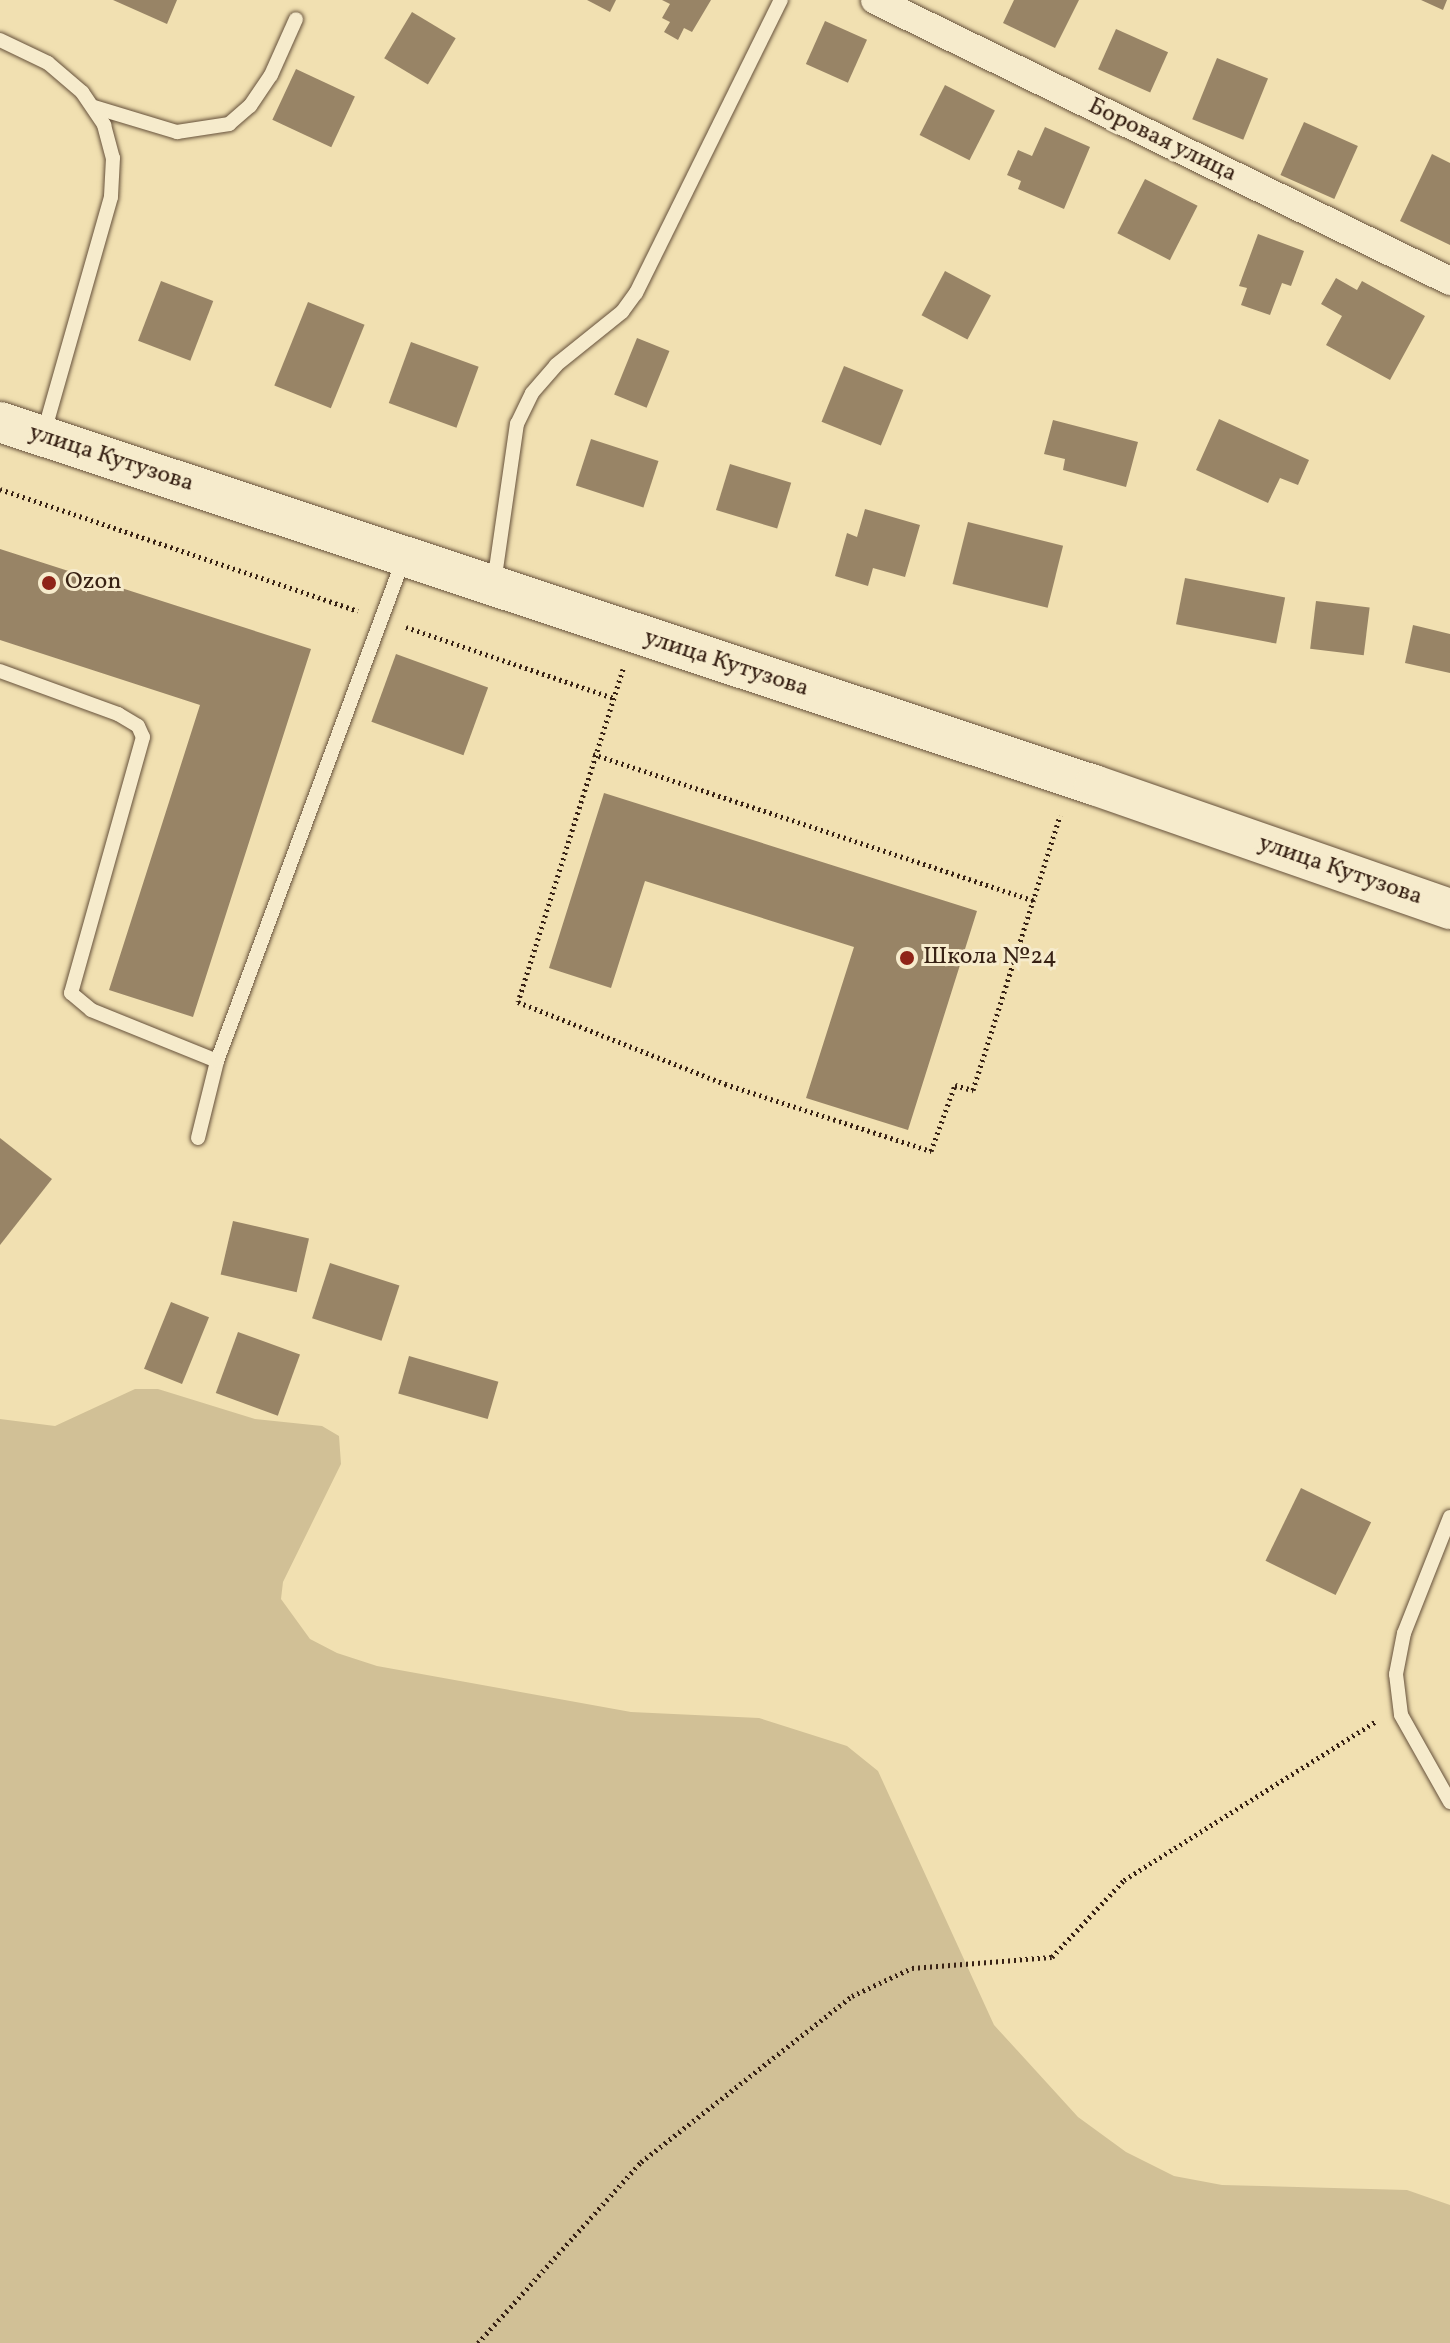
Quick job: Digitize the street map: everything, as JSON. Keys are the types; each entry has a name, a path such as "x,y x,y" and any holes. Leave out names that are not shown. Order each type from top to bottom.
{"main road":[{"name":"улица Кутузова","path":"0,422 1072,778 1450,909"}],"street":[{"name":"Боровая улица","path":"875,0 1450,281"}],"lane":[{"path":"493,587 517,424 532,393 556,365 622,312 636,293 781,0"},
{"path":"94,107 177,132 229,124 250,106 271,75 296,19"},
{"path":"0,40 48,63 94,107 109,140 111,197 43,436"},
{"path":"198,1138 217,1061 405,557"},
{"path":"0,671 118,714 138,726 143,737 71,993 91,1010 217,1061"},
{"path":"1450,1517 1404,1633 1396,1674 1401,1715 1450,1802"}],"path":[{"path":"0,489 613,698"},
{"path":"635,634 593,754 518,1002 725,1084 931,1151 955,1085 973,1090 1072,778"},
{"path":"593,754 1033,900"},
{"path":"478,2343 641,2162 852,1996 912,1968 1052,1957 1124,1880 1364,1723 1401,1715"}],"shaded area":[{"path":"135,1389 158,1389 255,1419 322,1426 339,1436 341,1464 283,1582 281,1599 310,1639 337,1653 377,1666 631,1712 759,1718 847,1746 878,1771 994,2025 1078,2117 1126,2152 1174,2176 1222,2185 1407,2190 1450,2205 1450,2343 0,2343 0,1419 55,1426"}],"building":[{"path":"113,0 177,0 167,24"},
{"path":"587,0 616,0 610,12"},
{"path":"662,0 711,0 692,32 684,28 678,40 664,32 670,22 662,18 670,4"},
{"path":"1014,0 1079,0 1055,48 1003,23"},
{"path":"1421,0 1447,0 1443,10"},
{"path":"412,12 456,38 428,85 384,58"},
{"path":"825,21 867,40 848,83 806,64"},
{"path":"1116,29 1168,52 1150,92 1098,69"},
{"path":"1217,58 1268,79 1243,140 1192,119"},
{"path":"296,69 355,96 331,147 272,120"},
{"path":"945,85 995,110 969,160 920,135"},
{"path":"1304,122 1358,146 1334,199 1280,175"},
{"path":"1045,127 1090,147 1064,209 1018,189 1021,181 1007,175 1018,150 1032,156"},
{"path":"1432,154 1450,163 1450,245 1400,221"},
{"path":"1145,179 1198,206 1170,260 1117,233"},
{"path":"1258,234 1304,251 1291,286 1282,283 1270,315 1241,305 1247,288 1239,286"},
{"path":"945,271 991,295 967,340 922,315"},
{"path":"1336,278 1357,290 1362,281 1425,316 1390,380 1326,345 1342,316 1321,304"},
{"path":"161,281 213,301 190,361 138,341"},
{"path":"308,302 365,325 331,408 274,385"},
{"path":"637,338 669,351 647,408 614,395"},
{"path":"411,342 479,367 456,428 389,403"},
{"path":"844,366 903,390 881,446 822,422"},
{"path":"1219,419 1309,460 1298,485 1280,478 1268,503 1196,470"},
{"path":"1053,420 1138,442 1126,487 1063,470 1065,459 1044,454"},
{"path":"591,439 659,461 643,508 576,486"},
{"path":"730,464 791,483 777,529 716,510"},
{"path":"865,509 920,525 905,577 873,568 868,586 835,576 847,533 857,537"},
{"path":"968,522 1063,546 1048,608 953,584"},
{"path":"0,549 311,649 193,1017 109,990 200,705 0,640"},
{"path":"1185,578 1285,597 1276,644 1176,624"},
{"path":"1316,601 1370,608 1364,655 1310,649"},
{"path":"1413,625 1450,634 1450,673 1405,663"},
{"path":"396,654 488,688 463,755 371,722"},
{"name":"Школа №24","path":"604,793 977,911 908,1130 806,1098 854,947 645,881 611,988 549,968"},
{"path":"0,1138 52,1179 0,1245"},
{"path":"233,1221 309,1239 297,1292 221,1275"},
{"path":"330,1263 399,1286 382,1341 312,1318"},
{"path":"171,1302 209,1317 182,1384 144,1369"},
{"path":"238,1332 300,1355 278,1416 216,1393"},
{"path":"409,1356 498,1382 488,1419 398,1393"},
{"path":"1301,1488 1371,1522 1336,1595 1265,1561"}],"place":[{"name":"Ozon","path":"49,583"},
{"name":"Школа №24","path":"907,958"}]}
